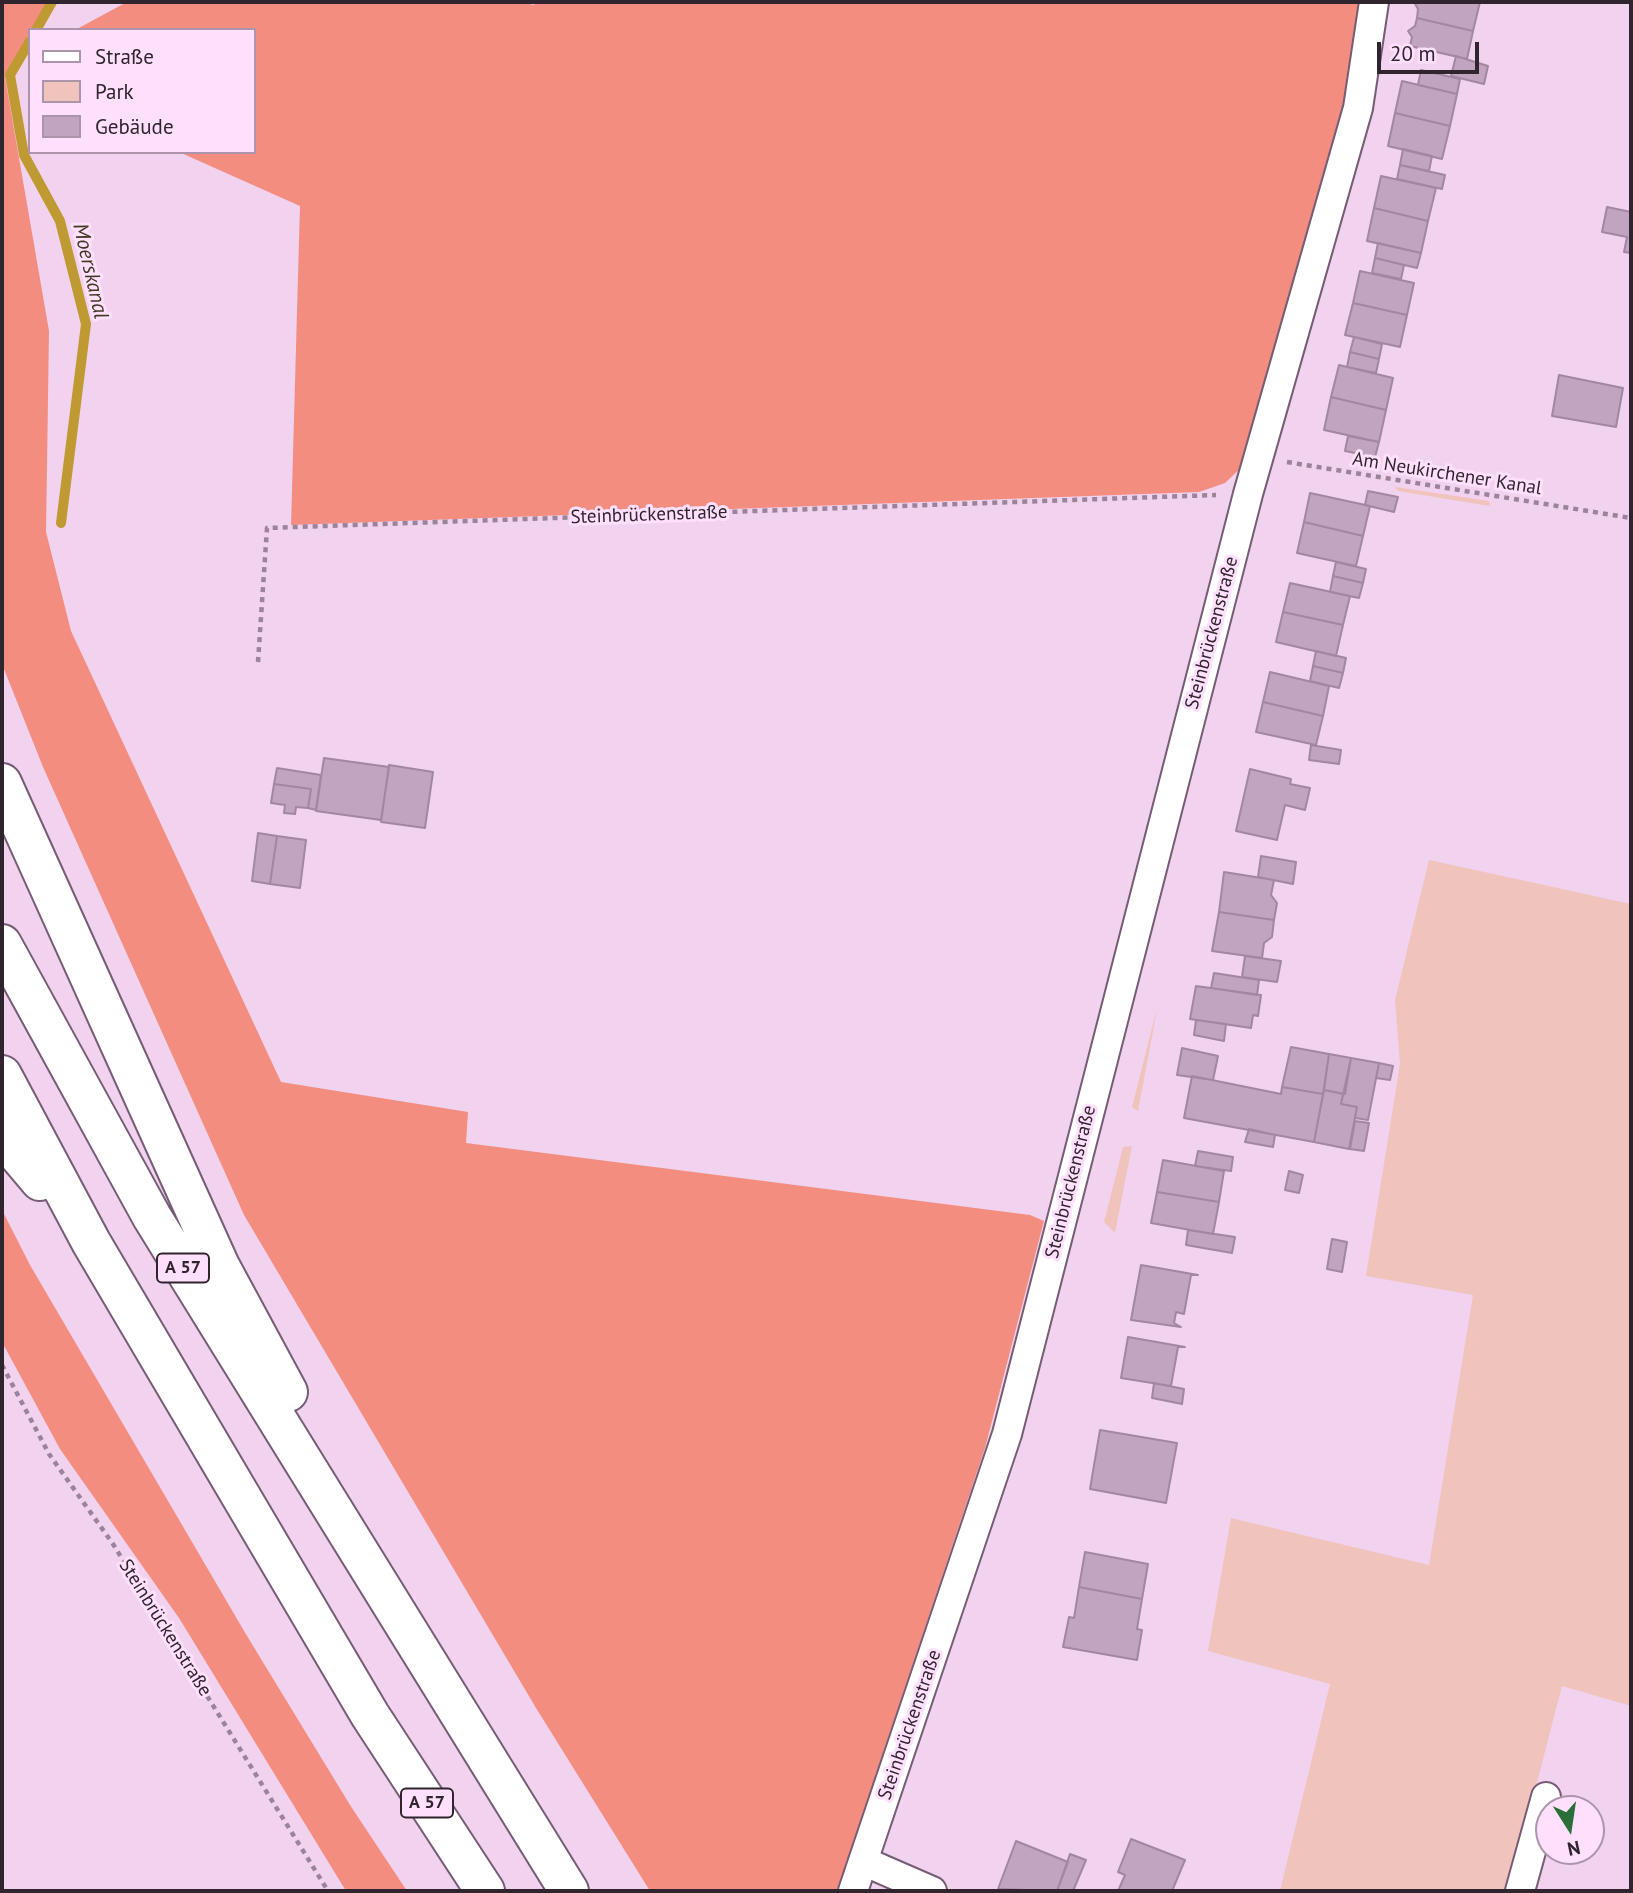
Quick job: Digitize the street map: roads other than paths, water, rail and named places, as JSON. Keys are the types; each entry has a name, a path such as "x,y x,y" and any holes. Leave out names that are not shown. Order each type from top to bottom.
{"highway":[{"path":"6,795 220,1266 343,1491 379,1583"},
{"name":"A 57","path":"2,944 152,1217 569,1891"},
{"name":"A 57","path":"2,1075 91,1242 370,1715 485,1891"},
{"path":"2,1136 91,1242"}],"street":[{"name":"Steinbrückenstraße","path":"853,1891 955,1597 1007,1434 1248,494 1357,108 1374,2"},
{"path":"1520,1891 1535,1837"},
{"path":"863,1861 932,1891"}],"waterway":[{"name":"Moerskanal","path":"37,28 52,2"},
{"name":"Moerskanal","path":"28,44 10,75 24,155 60,221 86,324 61,523"}]}
